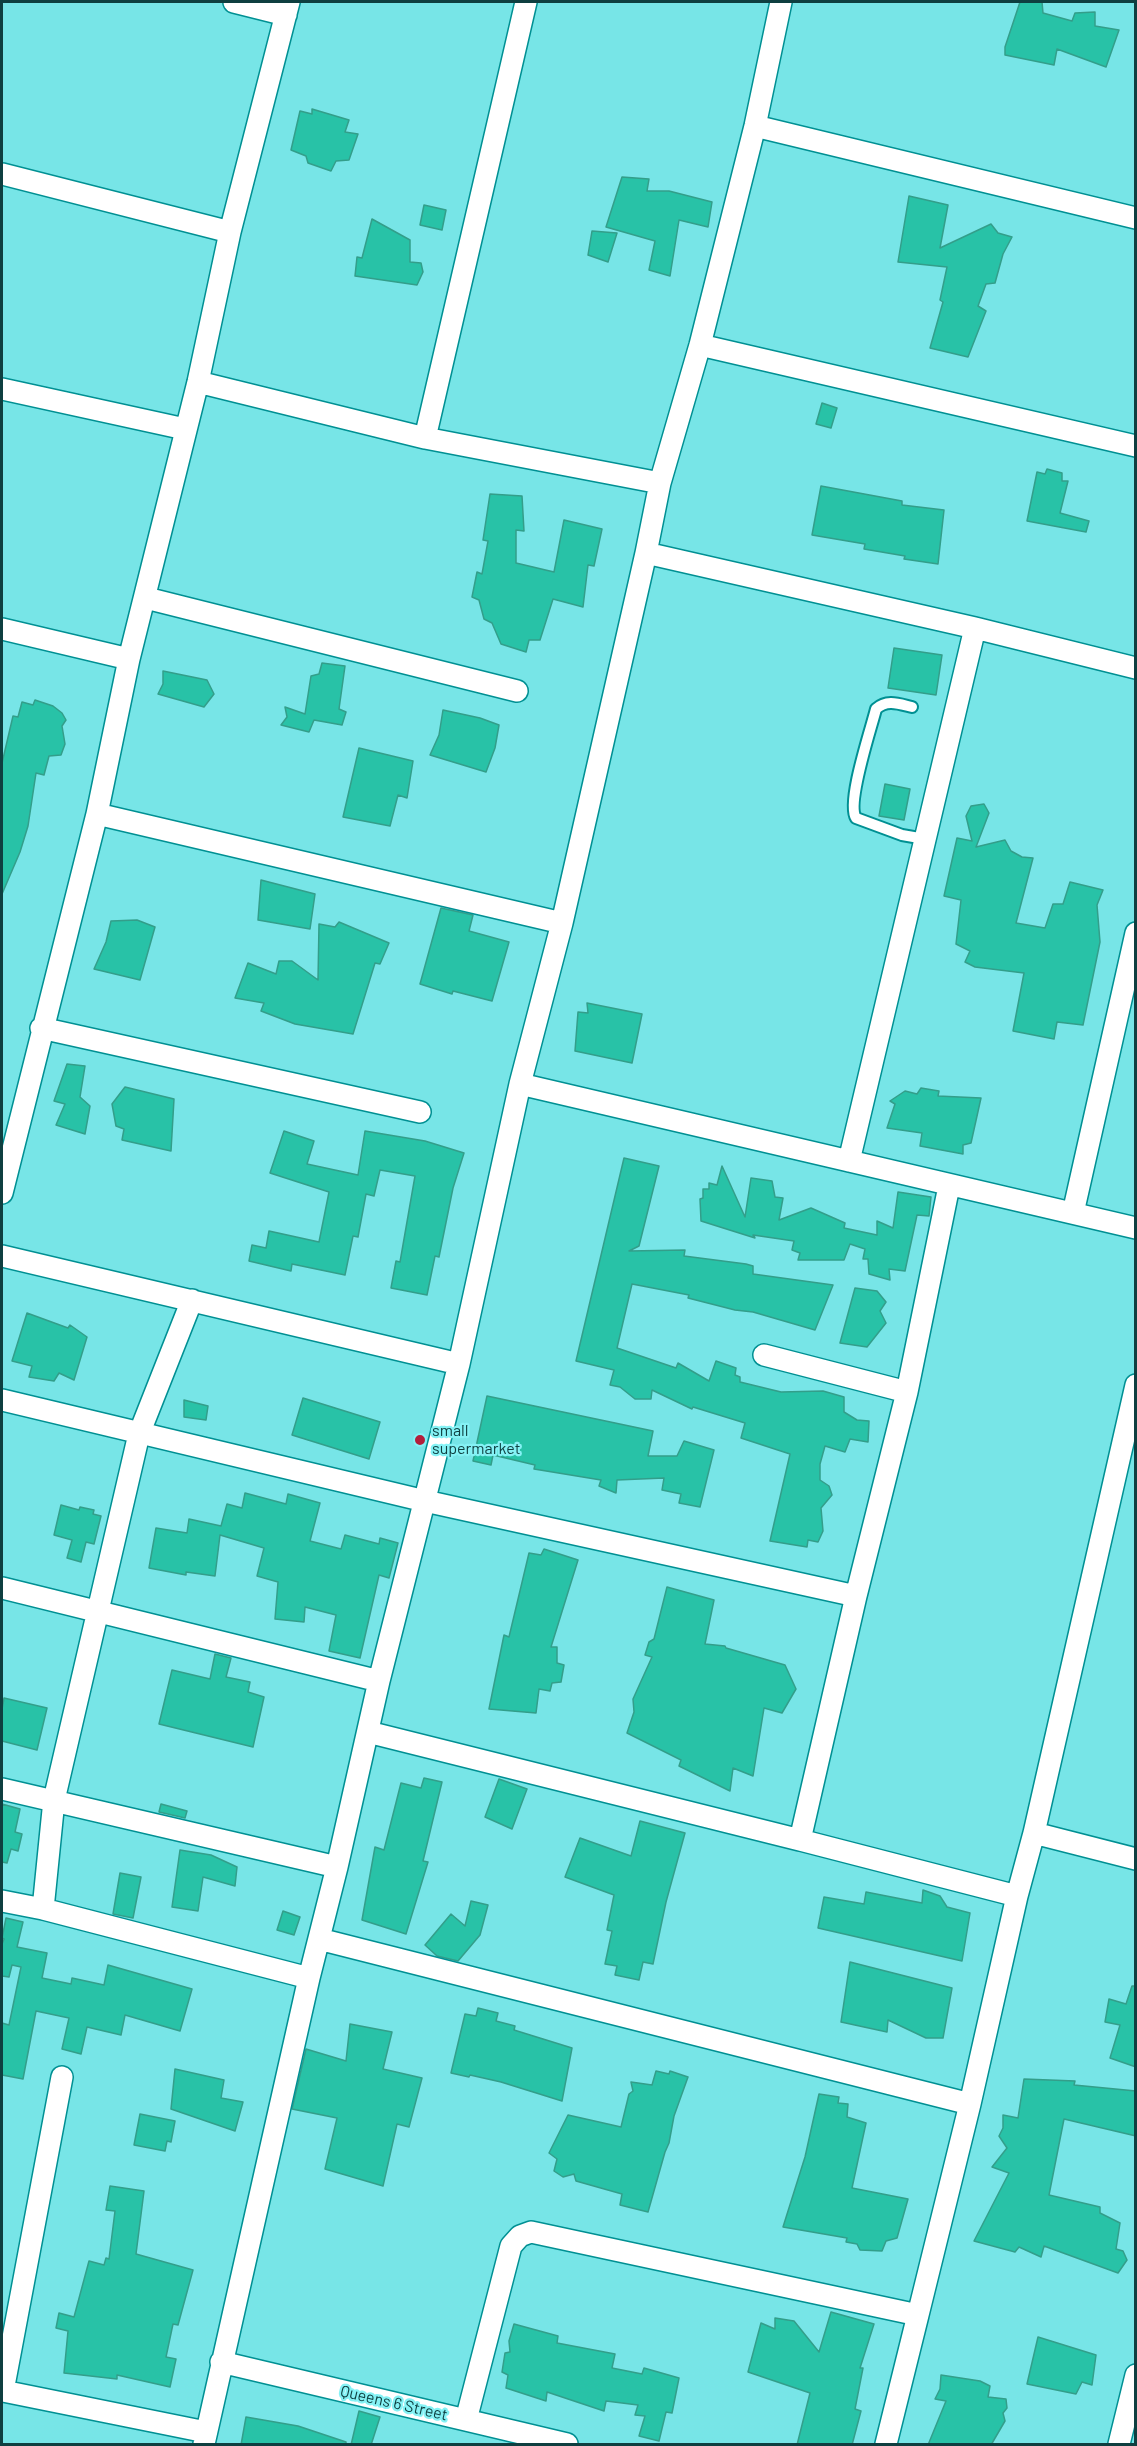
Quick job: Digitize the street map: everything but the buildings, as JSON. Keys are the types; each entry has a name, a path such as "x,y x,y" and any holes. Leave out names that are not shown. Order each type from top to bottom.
{"street":[{"path":"2,1193 41,1028 97,814 129,659 198,382 230,232 287,8 234,2"},
{"path":"425,438 526,2"},
{"path":"62,2077 2,2391 205,2438 309,1978 379,1681 459,1364 520,1084 562,923 660,483 700,345 755,126 780,2"},
{"path":"755,126 1136,218"},
{"path":"2,174 230,232"},
{"path":"700,345 1136,446"},
{"path":"198,382 425,438 660,483"},
{"path":"2,389 185,429"},
{"path":"646,553 975,628 1136,668"},
{"path":"146,598 517,691"},
{"path":"849,1161 975,628"},
{"path":"2,629 129,659"},
{"path":"97,814 562,923"},
{"path":"1073,1213 1136,933"},
{"path":"41,1028 420,1112"},
{"path":"520,1084 1136,1228"},
{"path":"800,1840 856,1596 907,1392 949,1186"},
{"path":"2,1256 459,1364"},
{"path":"43,1909 54,1800 139,1434 192,1300"},
{"path":"764,1355 907,1392"},
{"path":"886,2445 1034,1833 1136,1384"},
{"path":"2,1400 425,1501 856,1596"},
{"path":"2,1588 379,1681"},
{"path":"368,1732 1017,1896"},
{"path":"2,1789 337,1867"},
{"path":"1034,1833 1136,1859"},
{"path":"2,1902 43,1909 309,1978"},
{"path":"319,1939 970,2104"},
{"path":"466,2420 511,2246 520,2236 531,2232 918,2315"},
{"name":"Queens 6 Street","path":"221,2362 567,2445"},
{"path":"1119,2445 1136,2375"}],"lane":[{"path":"912,707 891,702 881,704 876,709 853,796 853,813 856,818 902,835 925,839"}],"place":[{"name":"small supermarket","path":"420,1440"}]}
